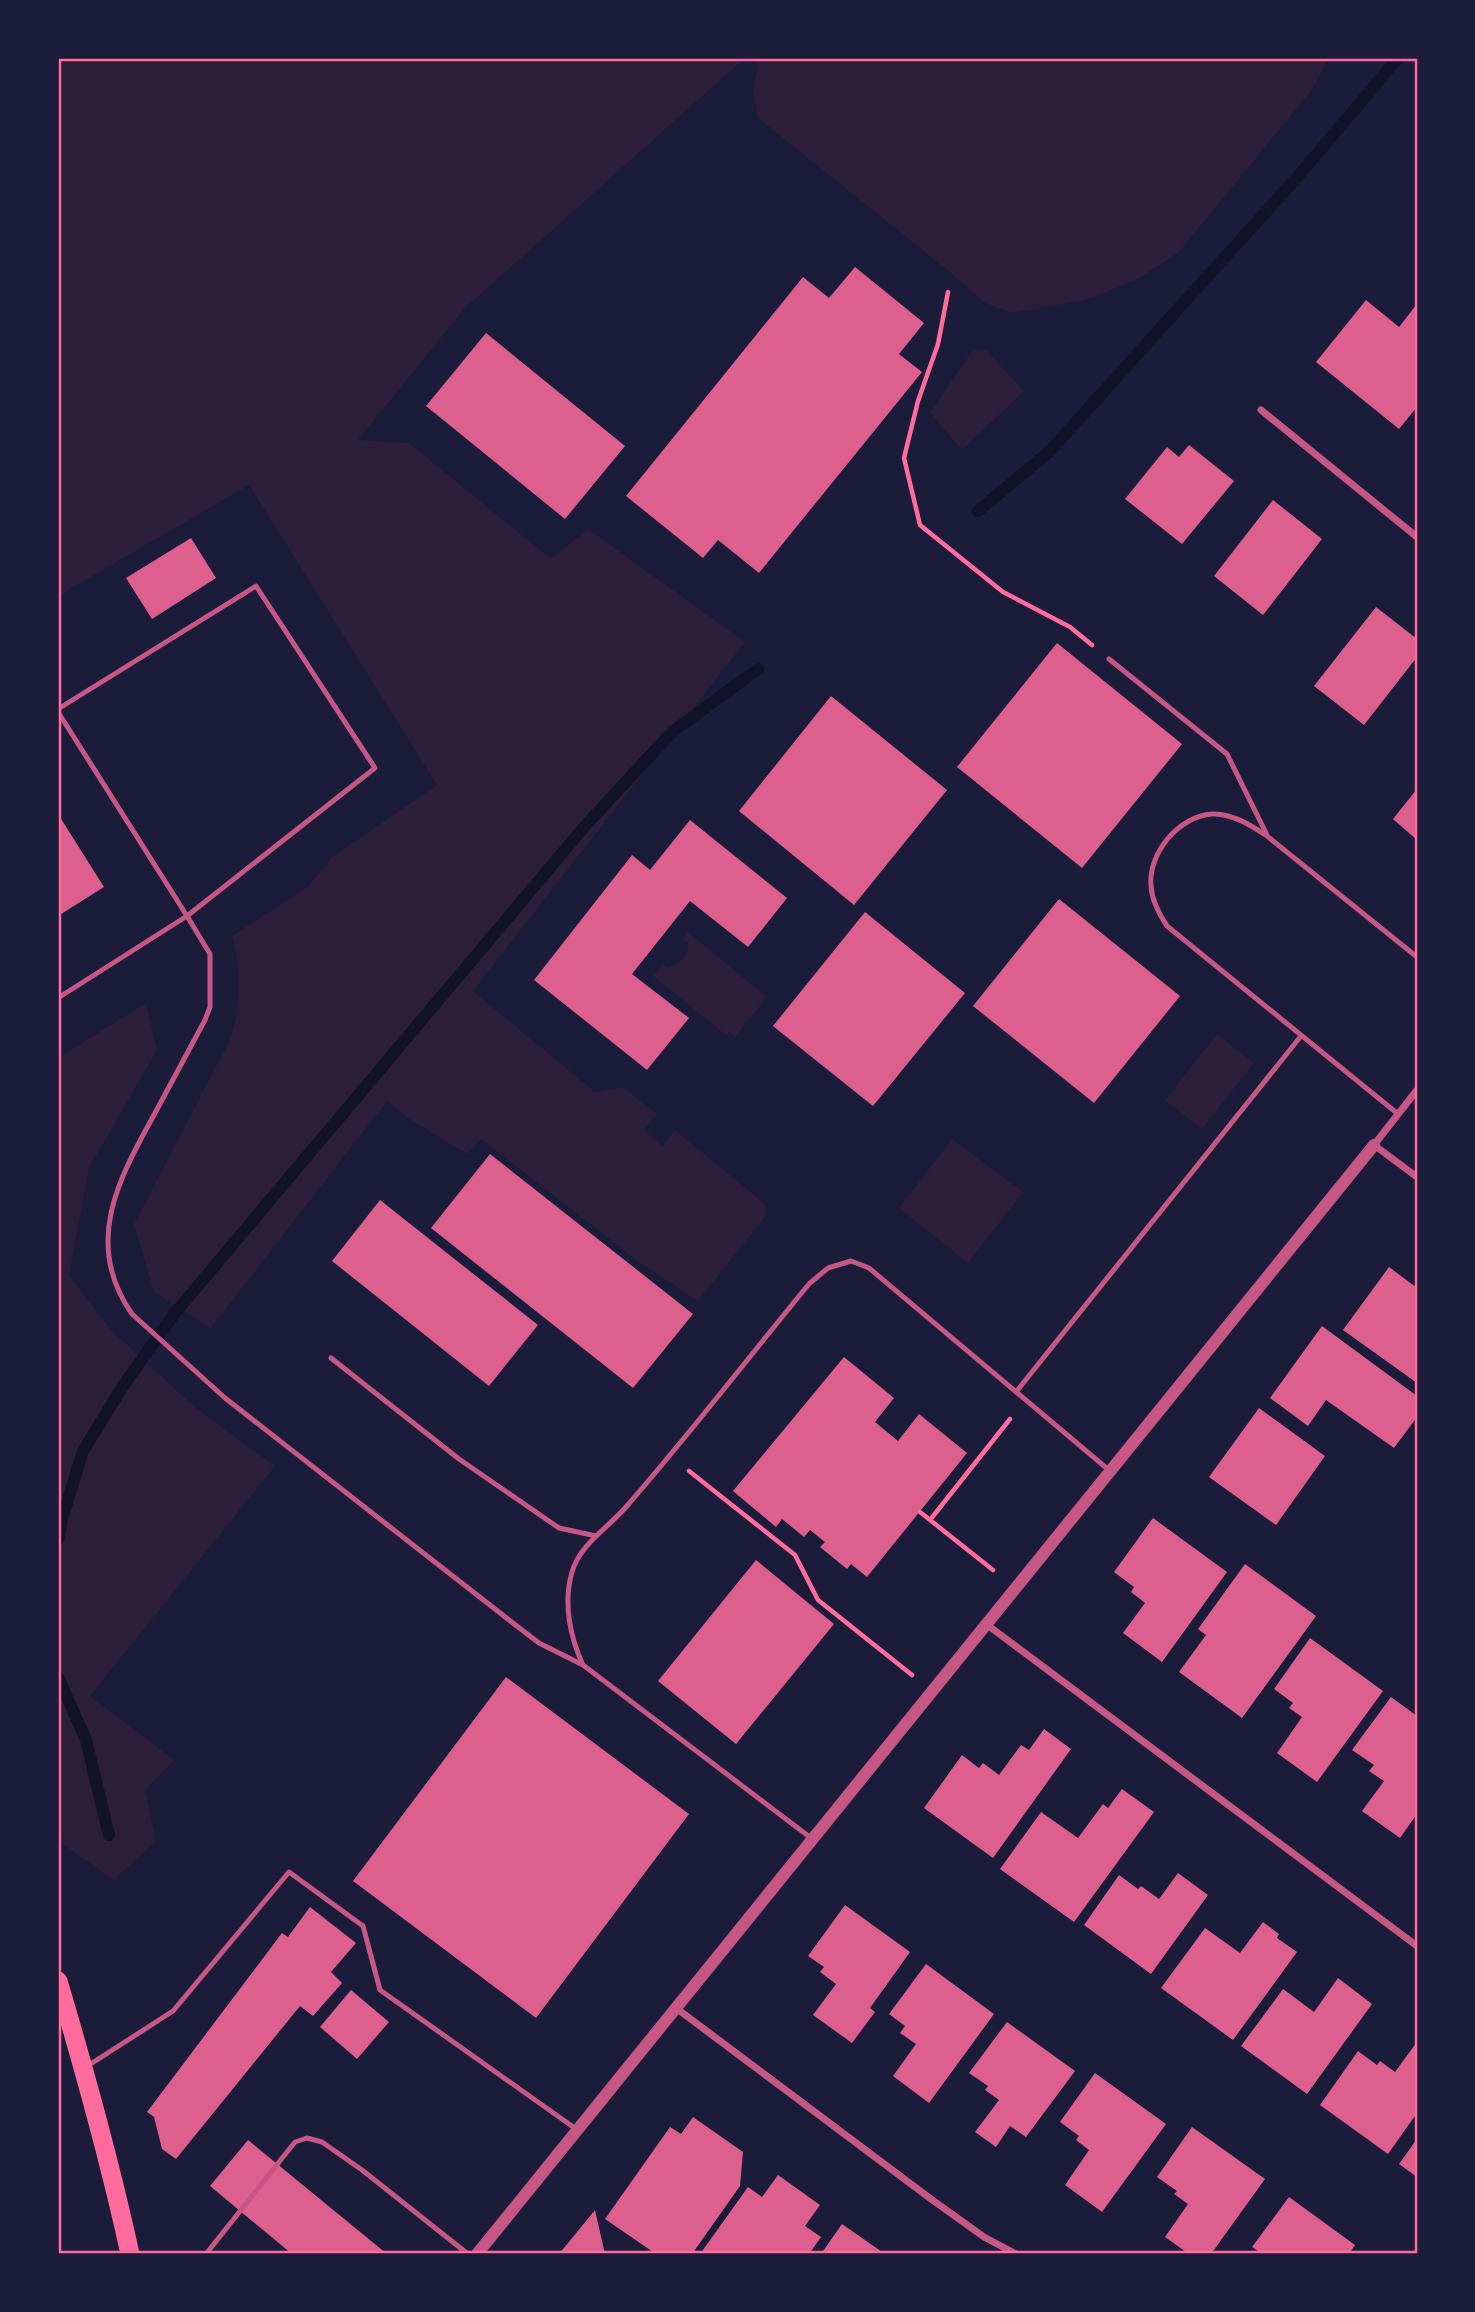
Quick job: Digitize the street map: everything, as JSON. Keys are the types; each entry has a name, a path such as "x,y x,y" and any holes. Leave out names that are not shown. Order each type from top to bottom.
{"highway":[{"path":"58,1982 130,2254"}],"street":[{"path":"1261,410 1417,537"},
{"path":"477,2254 1417,1090"},
{"path":"1374,1145 1417,1177"},
{"path":"986,1624 1417,1946"},
{"path":"676,2008 931,2199 984,2237 1016,2254"}],"lane":[{"path":"58,998 187,916 375,768 256,586 58,711 187,916 210,954 210,1007 205,1020 127,1164 115,1194 108,1228 107,1253 112,1277 121,1299 132,1314 235,1406 529,1636 583,1665 813,1839"},
{"path":"1109,659 1227,754 1267,836"},
{"path":"1398,1114 1167,926 1153,900 1152,869 1168,838 1182,825 1213,814 1228,816 1243,821 1267,836 1417,957"},
{"path":"1016,1392 1301,1036"},
{"path":"583,1665 571,1630 569,1589 572,1570 582,1551 626,1507 809,1284 828,1268 851,1261 869,1268 1110,1471"},
{"path":"331,1358 459,1459 559,1528 596,1536"},
{"path":"83,2069 173,2011 289,1872 363,1926 380,1990 578,2130"},
{"path":"206,2254 295,2142 307,2138 322,2142 362,2170 468,2254"}],"path":[{"path":"948,292 938,344 918,401 904,458 919,525 1003,592 1070,627 1109,659"},
{"path":"930,1520 1025,1399"},
{"path":"669,1455 795,1555 818,1600 932,1691"},
{"path":"920,1512 1016,1588"}],"shaded area":[{"path":"58,58 745,58 466,307 358,440 409,443 551,559 588,529 745,642 473,991 595,1092 623,1087 657,1114 644,1130 662,1146 675,1130 766,1205 765,1217 698,1301 639,1262 481,1139 467,1154 408,1118 387,1101 211,1328 154,1292 134,1224 231,1038 239,987 232,936 309,886 332,857 437,785 249,485 58,596"},
{"path":"762,58 1329,58 1311,91 1178,253 1136,280 1086,300 1012,313 985,303 758,118 753,91 759,61"},
{"path":"986,350 1024,391 962,450 930,413 972,351"},
{"path":"688,932 767,997 735,1037 729,1032 726,1035 653,976 663,964 668,967 683,959 688,943 683,939"},
{"path":"146,1003 157,1050 89,1168 69,1276 113,1332 196,1408 275,1466 90,1696 174,1760 145,1790 156,1841 114,1880 64,1845 58,1825 58,1058"},
{"path":"1217,1034 1254,1063 1202,1129 1165,1100"},
{"path":"952,1139 1023,1192 968,1263 899,1208"}],"building":[{"path":"855,267 924,323 899,354 922,372 759,573 718,540 703,558 626,496 803,277 829,298"},
{"path":"1366,300 1399,327 1417,304 1417,407 1399,429 1316,362"},
{"path":"486,333 625,446 565,519 426,406"},
{"path":"1189,445 1234,481 1182,544 1125,499 1167,447 1179,457"},
{"path":"1273,500 1322,539 1263,615 1214,576"},
{"path":"191,538 216,578 152,619 126,578"},
{"path":"1376,607 1417,639 1417,657 1364,725 1314,686"},
{"path":"1057,643 1182,744 1082,868 957,767"},
{"path":"831,696 947,790 854,905 739,811"},
{"path":"1417,789 1417,840 1393,819"},
{"path":"58,814 104,887 58,916"},
{"path":"690,820 787,898 748,947 690,901 632,974 689,1018 647,1070 534,980 632,855 650,870"},
{"path":"1059,899 1180,996 1094,1103 973,1006"},
{"path":"865,912 965,993 873,1106 773,1026"},
{"path":"490,1154 693,1314 633,1388 431,1228"},
{"path":"380,1200 538,1325 489,1386 332,1261"},
{"path":"1389,1267 1417,1288 1417,1383 1343,1330"},
{"path":"1322,1326 1417,1396 1417,1417 1394,1448 1326,1400 1308,1426 1270,1398"},
{"path":"844,1357 894,1398 875,1422 898,1441 919,1414 967,1453 867,1577 851,1564 847,1569 820,1547 825,1542 810,1530 804,1537 782,1519 776,1527 733,1491"},
{"path":"1259,1408 1325,1456 1276,1525 1209,1477"},
{"path":"1153,1518 1227,1572 1162,1662 1123,1633 1145,1603 1131,1592 1134,1587 1114,1572"},
{"path":"756,1560 834,1624 736,1744 658,1681"},
{"path":"1245,1564 1316,1616 1242,1718 1179,1672 1206,1635 1198,1629"},
{"path":"1310,1638 1383,1691 1317,1782 1277,1753 1302,1717 1289,1708 1293,1703 1274,1689"},
{"path":"506,1677 689,1814 536,2018 353,1881"},
{"path":"1391,1697 1417,1716 1417,1814 1400,1838 1362,1811 1384,1781 1369,1771 1374,1765 1352,1750"},
{"path":"1044,1729 1071,1749 993,1858 924,1808 962,1755 979,1768 983,1763 999,1775 1021,1745 1029,1750"},
{"path":"1122,1789 1154,1812 1074,1922 1000,1869 1041,1812 1078,1838 1103,1804 1108,1808"},
{"path":"1178,1873 1208,1895 1151,1974 1084,1925 1119,1875 1138,1889 1141,1886 1159,1899"},
{"path":"845,1905 910,1952 870,2008 875,2012 852,2043 813,2015 836,1984 820,1972 824,1967 808,1956"},
{"path":"310,1907 356,1943 331,1972 342,1983 313,2016 300,2006 176,2159 162,2149 154,2117 147,2112 282,1933 288,1937"},
{"path":"1263,1922 1279,1934 1277,1938 1297,1952 1233,2040 1161,1988 1205,1928 1240,1953"},
{"path":"926,1964 994,2014 929,2103 893,2076 916,2044 900,2033 905,2026 889,2014"},
{"path":"1338,1978 1372,2004 1307,2094 1241,2046 1283,1989 1314,2012"},
{"path":"351,1990 389,2022 357,2059 320,2027"},
{"path":"1007,2022 1075,2071 1026,2137 1010,2126 996,2147 975,2132 999,2100 985,2090 988,2086 969,2073"},
{"path":"1417,2042 1417,2113 1388,2154 1320,2105 1358,2051 1377,2065 1380,2061 1395,2072"},
{"path":"1095,2073 1166,2124 1102,2212 1065,2185 1089,2150 1076,2140 1079,2136 1060,2122"},
{"path":"693,2117 743,2152 740,2186 692,2254 656,2254 605,2219 670,2127 681,2134"},
{"path":"1192,2127 1265,2179 1211,2254 1189,2254 1165,2237 1188,2204 1174,2194 1177,2191 1157,2177"},
{"path":"1417,2139 1417,2177 1399,2164"},
{"path":"248,2140 387,2254 292,2254 210,2186"},
{"path":"778,2175 820,2205 805,2226 821,2237 809,2254 700,2254 748,2187 762,2197"},
{"path":"1289,2197 1355,2245 1349,2254 1262,2254 1252,2247"},
{"path":"595,2210 605,2254 559,2254"},
{"path":"842,2224 885,2254 821,2254"}],"waterway":[{"path":"978,511 1049,452 1300,174 1398,58"},
{"path":"58,1540 83,1451 123,1386 175,1313 585,826 672,732 758,669"},
{"path":"58,1677 86,1740 109,1835"}]}
